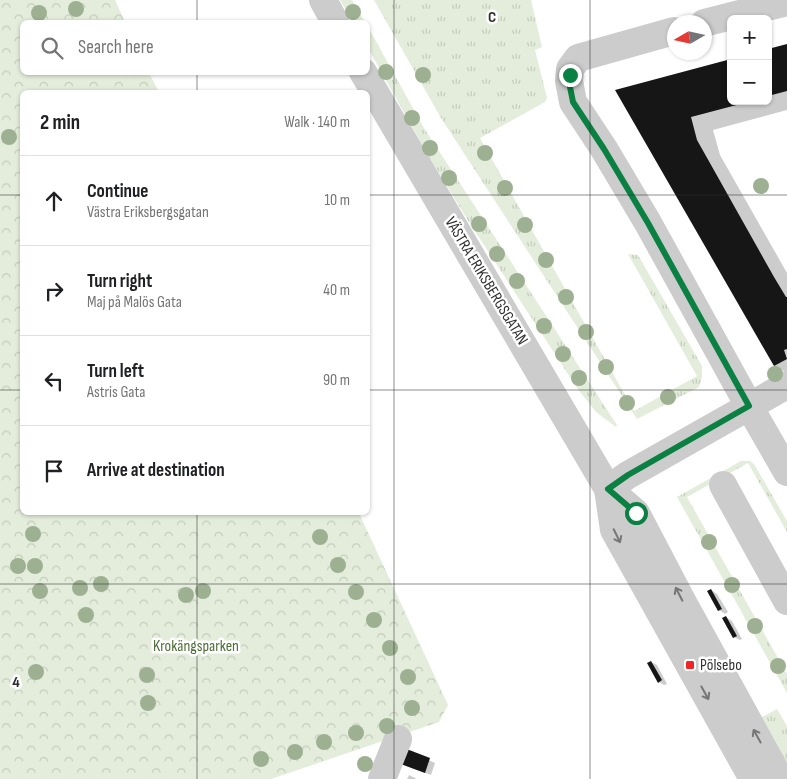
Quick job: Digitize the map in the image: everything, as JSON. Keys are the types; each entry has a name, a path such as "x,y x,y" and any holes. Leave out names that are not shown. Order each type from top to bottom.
{"street":[{"path":"323,0 334,20"},
{"path":"712,22 787,2"},
{"path":"667,33 578,58 570,69 569,82 573,102 604,149 648,223 787,472"},
{"name":"VÄSTRA ERIKSBERGSGATAN","path":"365,75 608,489 636,513 780,779"},
{"path":"608,489 628,475 787,385"},
{"path":"723,485 787,601"},
{"name":"VÄSTRA ERIKSBERGSGATAN","path":"608,489 614,530 754,779"},
{"path":"382,779 398,740"}],"green space":[{"name":"Krokängsparken","path":"0,0 115,0 124,20 20,20 20,75 150,75 158,90 20,90 20,515 360,515 448,705 439,722 271,779 0,779"},
{"path":"340,0 352,0 364,20 352,20"},
{"path":"374,0 531,0 542,47 535,50 547,98 545,102 480,138 634,411 697,376 628,254 638,255 702,366 702,377 699,387 637,419 441,118"},
{"path":"370,31 424,128 617,425 616,427 596,412 577,388 467,219 426,152 370,52"},
{"path":"741,461 750,461 754,464 787,521 787,532 748,463 687,497 787,674 787,693 677,497"},
{"path":"777,709 787,726 787,773 760,718"}],"building":[{"path":"787,44 787,91 772,95 772,60 772,48"},
{"path":"727,60 727,105 737,105 691,117 697,140 787,297 787,349 784,350 787,359 774,366 615,90"},
{"path":"711,589 722,609 718,611 707,591"},
{"path":"726,616 737,636 733,638 722,618"},
{"path":"651,661 662,680 658,683 647,663"},
{"path":"404,748 430,758 425,773 398,763"}],"place":[{"name":"Pölsebo","path":"690,665"}],"route":[{"path":"570,75 569,82 573,102 604,149 648,223 749,406 628,475 608,489 636,513"}]}
